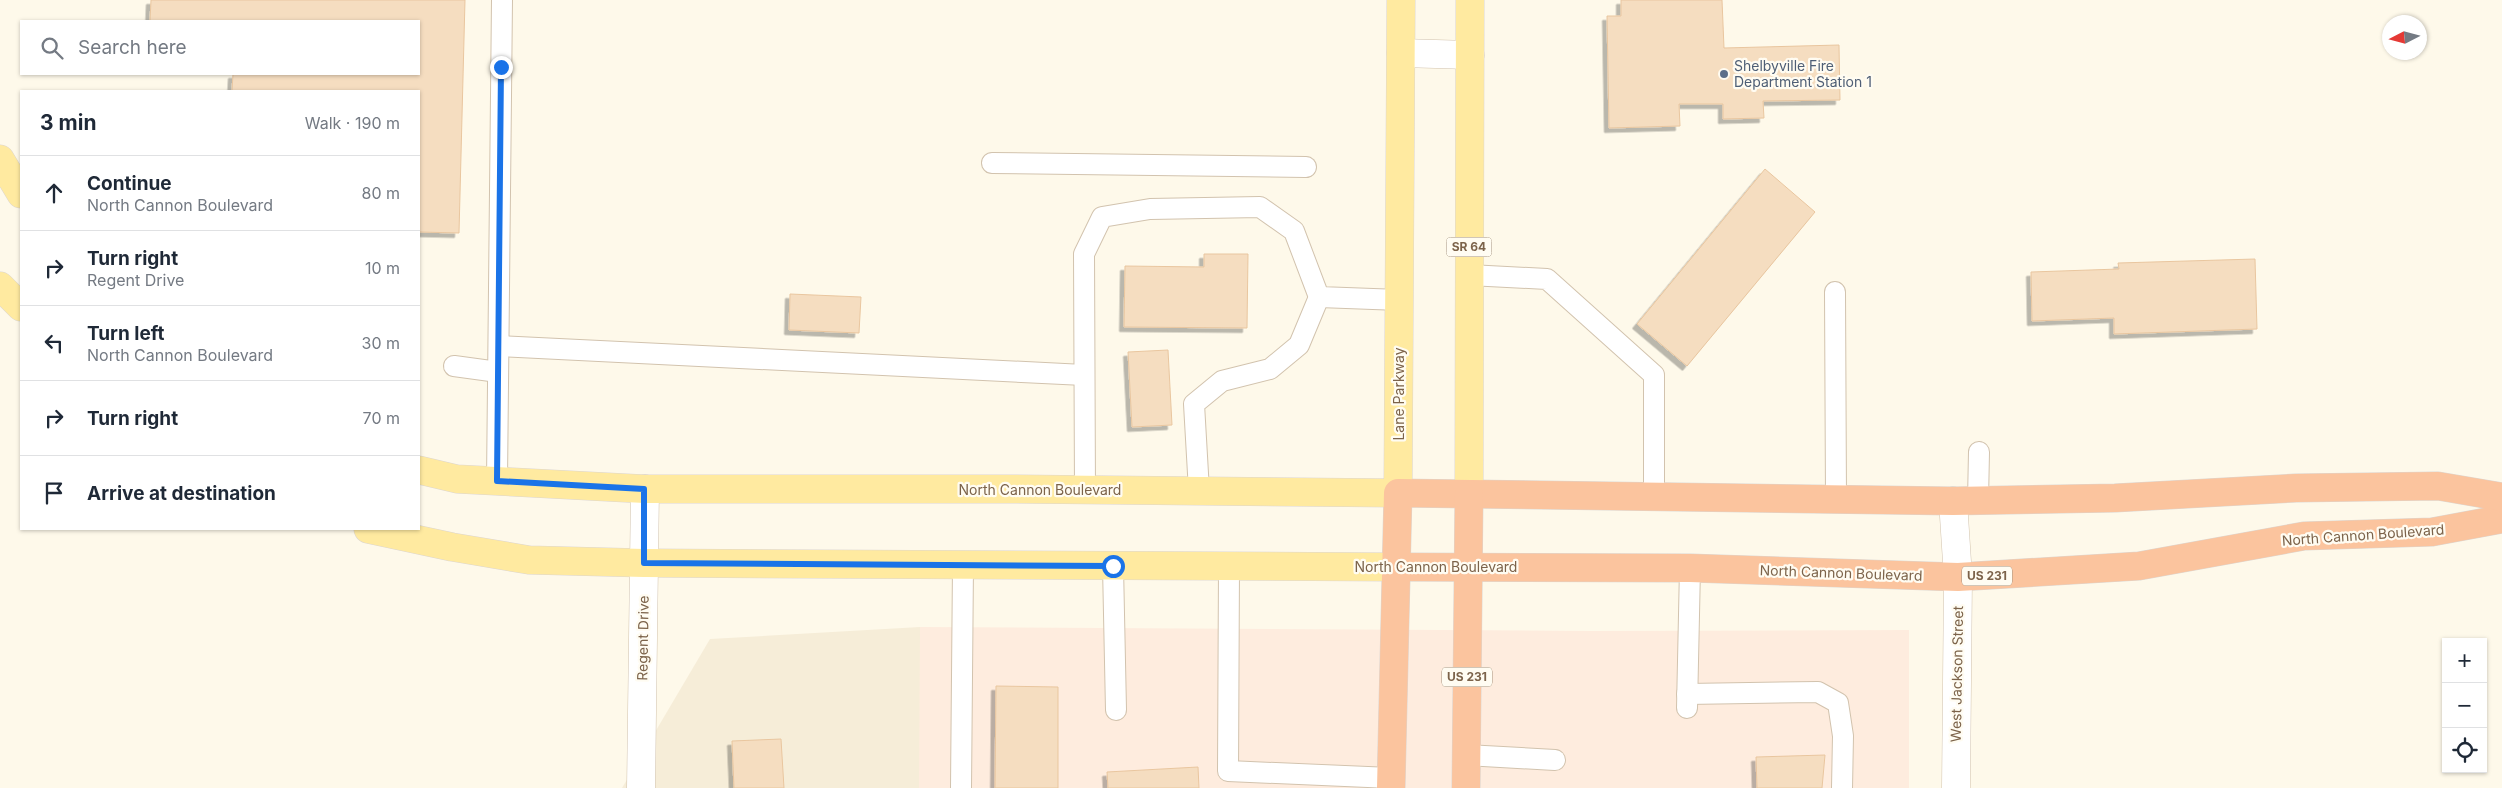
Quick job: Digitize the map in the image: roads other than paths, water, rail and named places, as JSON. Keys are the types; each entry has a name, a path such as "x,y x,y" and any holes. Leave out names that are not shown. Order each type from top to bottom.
{"highway":[{"name":"North Cannon Boulevard","path":"1398,493 1965,500 2115,498 2296,488 2438,486 2502,497"},
{"name":"Lane Parkway","path":"1391,783 1398,493"},
{"path":"1467,566 1468,495"},
{"name":"North Cannon Boulevard","path":"1395,567 1690,568 1958,577 2139,566 2304,536 2432,532 2502,519"},
{"name":"US 231","path":"1466,788 1467,566"}],"main road":[{"name":"Lane Parkway","path":"1398,493 1401,0"},
{"name":"SR 64","path":"1468,495 1470,0"},
{"path":"0,159 20,192"},
{"path":"0,286 20,306"},
{"name":"North Cannon Boulevard","path":"420,470 457,479 644,489 1398,493"},
{"name":"North Cannon Boulevard","path":"373,530 452,547 528,560 644,563 1395,567"}],"street":[{"path":"1401,53 1470,55"},
{"name":"Regent Drive","path":"641,788 644,489"},
{"name":"West Jackson Street","path":"1956,788 1958,577 1965,500"}],"lane":[{"path":"497,481 502,0"},
{"path":"992,163 1306,167"},
{"path":"1085,490 1084,254 1102,217 1150,209 1260,206 1294,231 1319,297 1299,345 1270,370 1222,381 1194,404 1199,491"},
{"path":"1469,275 1547,279 1654,375 1654,497"},
{"path":"1835,292 1836,499"},
{"path":"1319,297 1400,300"},
{"path":"498,346 1084,375"},
{"path":"454,366 498,372"},
{"path":"1965,500 1979,452"},
{"path":"961,788 963,565"},
{"path":"1113,566 1116,710"},
{"path":"1229,567 1228,770 1391,783"},
{"path":"1690,568 1687,701 1818,692 1838,703 1843,736 1842,788"},
{"path":"1466,755 1555,760"}],"place":[{"name":"Shelbyville Fire Department Station 1","path":"1724,74"}]}
